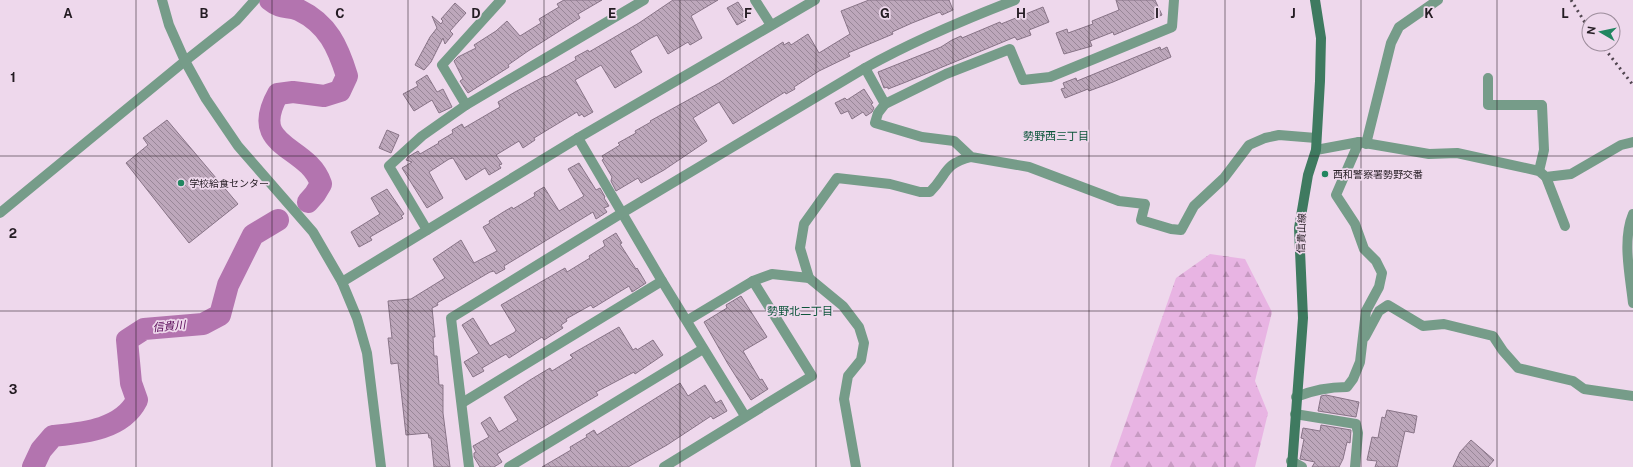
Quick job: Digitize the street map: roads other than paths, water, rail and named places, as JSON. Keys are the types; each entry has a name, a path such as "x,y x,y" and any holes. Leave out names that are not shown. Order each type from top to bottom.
{"main road":[{"name":"信貴山線","path":"1292,464 1302,318 1299,228 1308,176 1316,150 1321,38 1315,0"}],"street":[{"path":"162,0 169,25 185,61 206,100 238,146 313,232 342,282 357,318 367,353 381,467"},
{"path":"0,213 237,20 255,0"},
{"path":"466,105 442,65 502,0"},
{"path":"426,230 389,166 422,136 466,105 644,0"},
{"path":"755,0 771,25"},
{"path":"342,282 578,138 815,0"},
{"path":"469,467 451,318 622,213 865,68 910,44 958,22 1015,0"},
{"path":"971,157 954,141 922,137 875,123 878,113 885,104 946,74 1010,49 1023,80 1050,76 1172,27 1174,0"},
{"path":"1296,397 1311,391 1330,387 1347,387 1353,379 1360,362 1366,311 1380,287 1382,273 1376,261 1364,250 1355,224 1336,195 1363,143 1391,43 1400,27 1438,0"},
{"path":"865,68 885,104"},
{"path":"1488,78 1488,106 1542,105 1544,150 1543,174 1565,226"},
{"path":"809,278 800,248 804,224 838,178 890,184 920,192 930,192 939,184 950,165 971,157 1029,167 1119,200 1145,204 1141,220 1171,229 1182,230 1194,206 1224,178 1249,145 1265,138 1279,135 1316,138"},
{"path":"578,138 662,281 688,320 703,349 745,416"},
{"path":"1316,150 1363,143 1429,154 1456,153 1543,174 1571,174 1621,145 1633,142"},
{"path":"1633,214 1629,224 1628,253 1633,302"},
{"path":"688,320 753,281 772,274 809,278 843,306 859,327 864,343 861,360 848,376 844,399 856,467"},
{"path":"462,403 662,281"},
{"path":"664,467 812,376 753,281"},
{"path":"1362,344 1379,311 1388,305 1423,326 1444,324 1478,331 1493,336 1503,351 1518,368 1573,381 1584,389 1633,396"},
{"path":"509,467 703,349"},
{"path":"1295,414 1356,424 1358,433 1354,467"},
{"path":"1292,464 1302,467"}],"waterway":[{"name":"信貴川","path":"270,0 278,5 299,10 325,29 336,46 347,76 340,91 324,96 293,92 278,94 270,112 270,126 275,136 283,145 304,161 314,171 321,184 308,202"},
{"name":"信貴川","path":"33,467 41,450 53,436 100,428 122,418 130,410 137,400 131,383 127,340 144,329 203,324 220,315 228,285 253,235 278,220"}],"railway":[{"path":"1571,0 1581,16"},
{"path":"1607,52 1633,85"}],"place":[{"name":"西和警察署勢野交番","path":"1325,174"},
{"name":"学校給食センター","path":"181,183"}],"district":[{"name":"勢野西三丁目","path":"1056,136"},
{"name":"勢野北二丁目","path":"800,311"}]}
